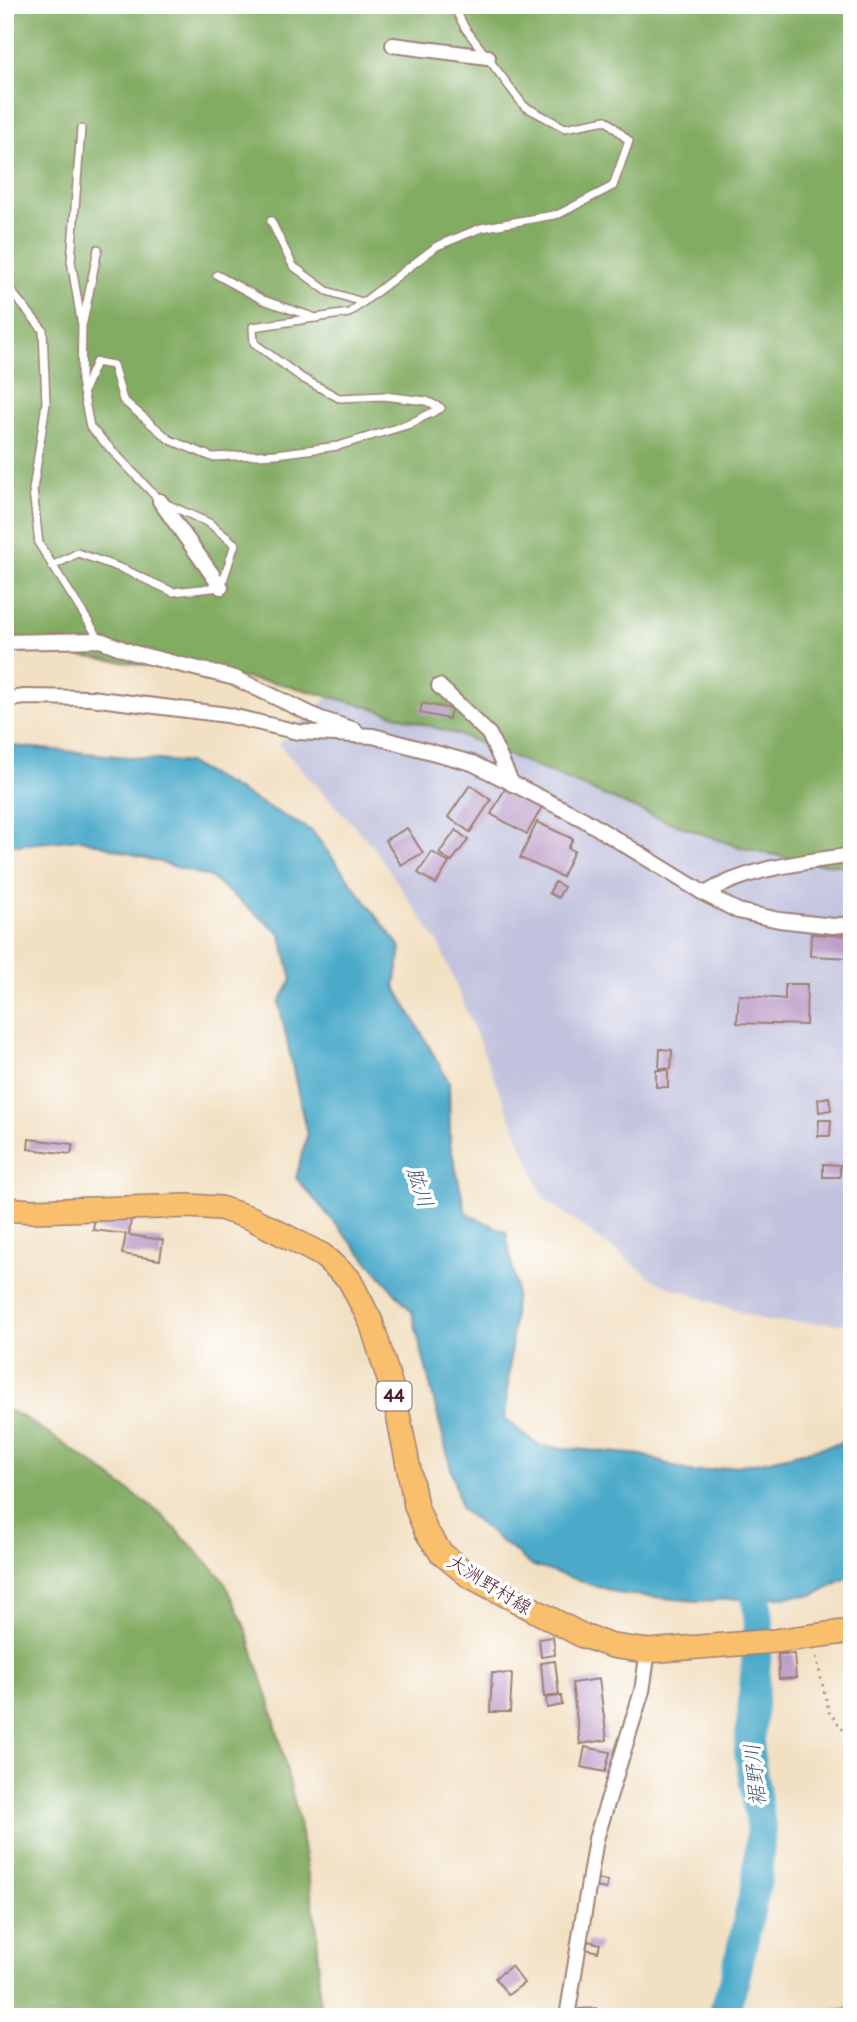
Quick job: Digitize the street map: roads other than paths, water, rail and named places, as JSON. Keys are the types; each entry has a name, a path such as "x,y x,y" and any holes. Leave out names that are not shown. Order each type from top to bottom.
{"main road":[{"name":"大洲野村線","path":"5,1209 33,1211 188,1206 220,1208 251,1218 322,1255 349,1279 371,1322 395,1399 416,1506 426,1531 441,1553 468,1575 583,1636 612,1646 648,1651 775,1641 852,1631"}],"street":[{"path":"393,44 488,57"},
{"path":"160,501 221,587"},
{"path":"5,642 100,640 134,653 235,678 321,719 472,763 583,820 738,911 779,920 833,926 852,924"},
{"path":"439,686 489,734 512,783"},
{"path":"5,700 24,697 91,698 227,715 298,732 373,736"},
{"path":"705,894 725,881 760,870 852,855"},
{"path":"567,2017 596,1839 642,1691 648,1651"}],"lane":[{"path":"83,392 96,362 113,365 123,400 170,440 212,457 276,454 338,446 407,425 441,408 426,401 384,396 339,398 302,378 254,343 253,327 349,313 437,246 481,228 559,214 613,186 629,141 606,120 565,128 523,106 465,28 453,5"},
{"path":"52,566 78,553 123,569 173,592 221,587 235,544 209,523 160,501 90,427 83,392 82,326 71,261 81,129"},
{"path":"271,221 293,266 327,291 362,302"},
{"path":"82,326 98,248"},
{"path":"217,275 263,300 316,318"},
{"path":"5,284 43,330 47,403 33,490 39,544 100,640"}],"water":[{"name":"肱川","path":"13,746 188,763 312,831 401,948 395,986 449,1082 450,1144 466,1213 506,1232 516,1288 505,1419 540,1446 642,1455 693,1473 766,1461 852,1440 852,1575 814,1595 697,1601 622,1594 531,1565 461,1509 412,1312 296,1178 307,1135 279,1003 292,979 280,933 210,877 81,839 5,846 5,757"}],"waterway":[{"name":"裾野川","path":"722,2017 734,1982 757,1880 761,1826 749,1752 759,1624 752,1558"}]}
